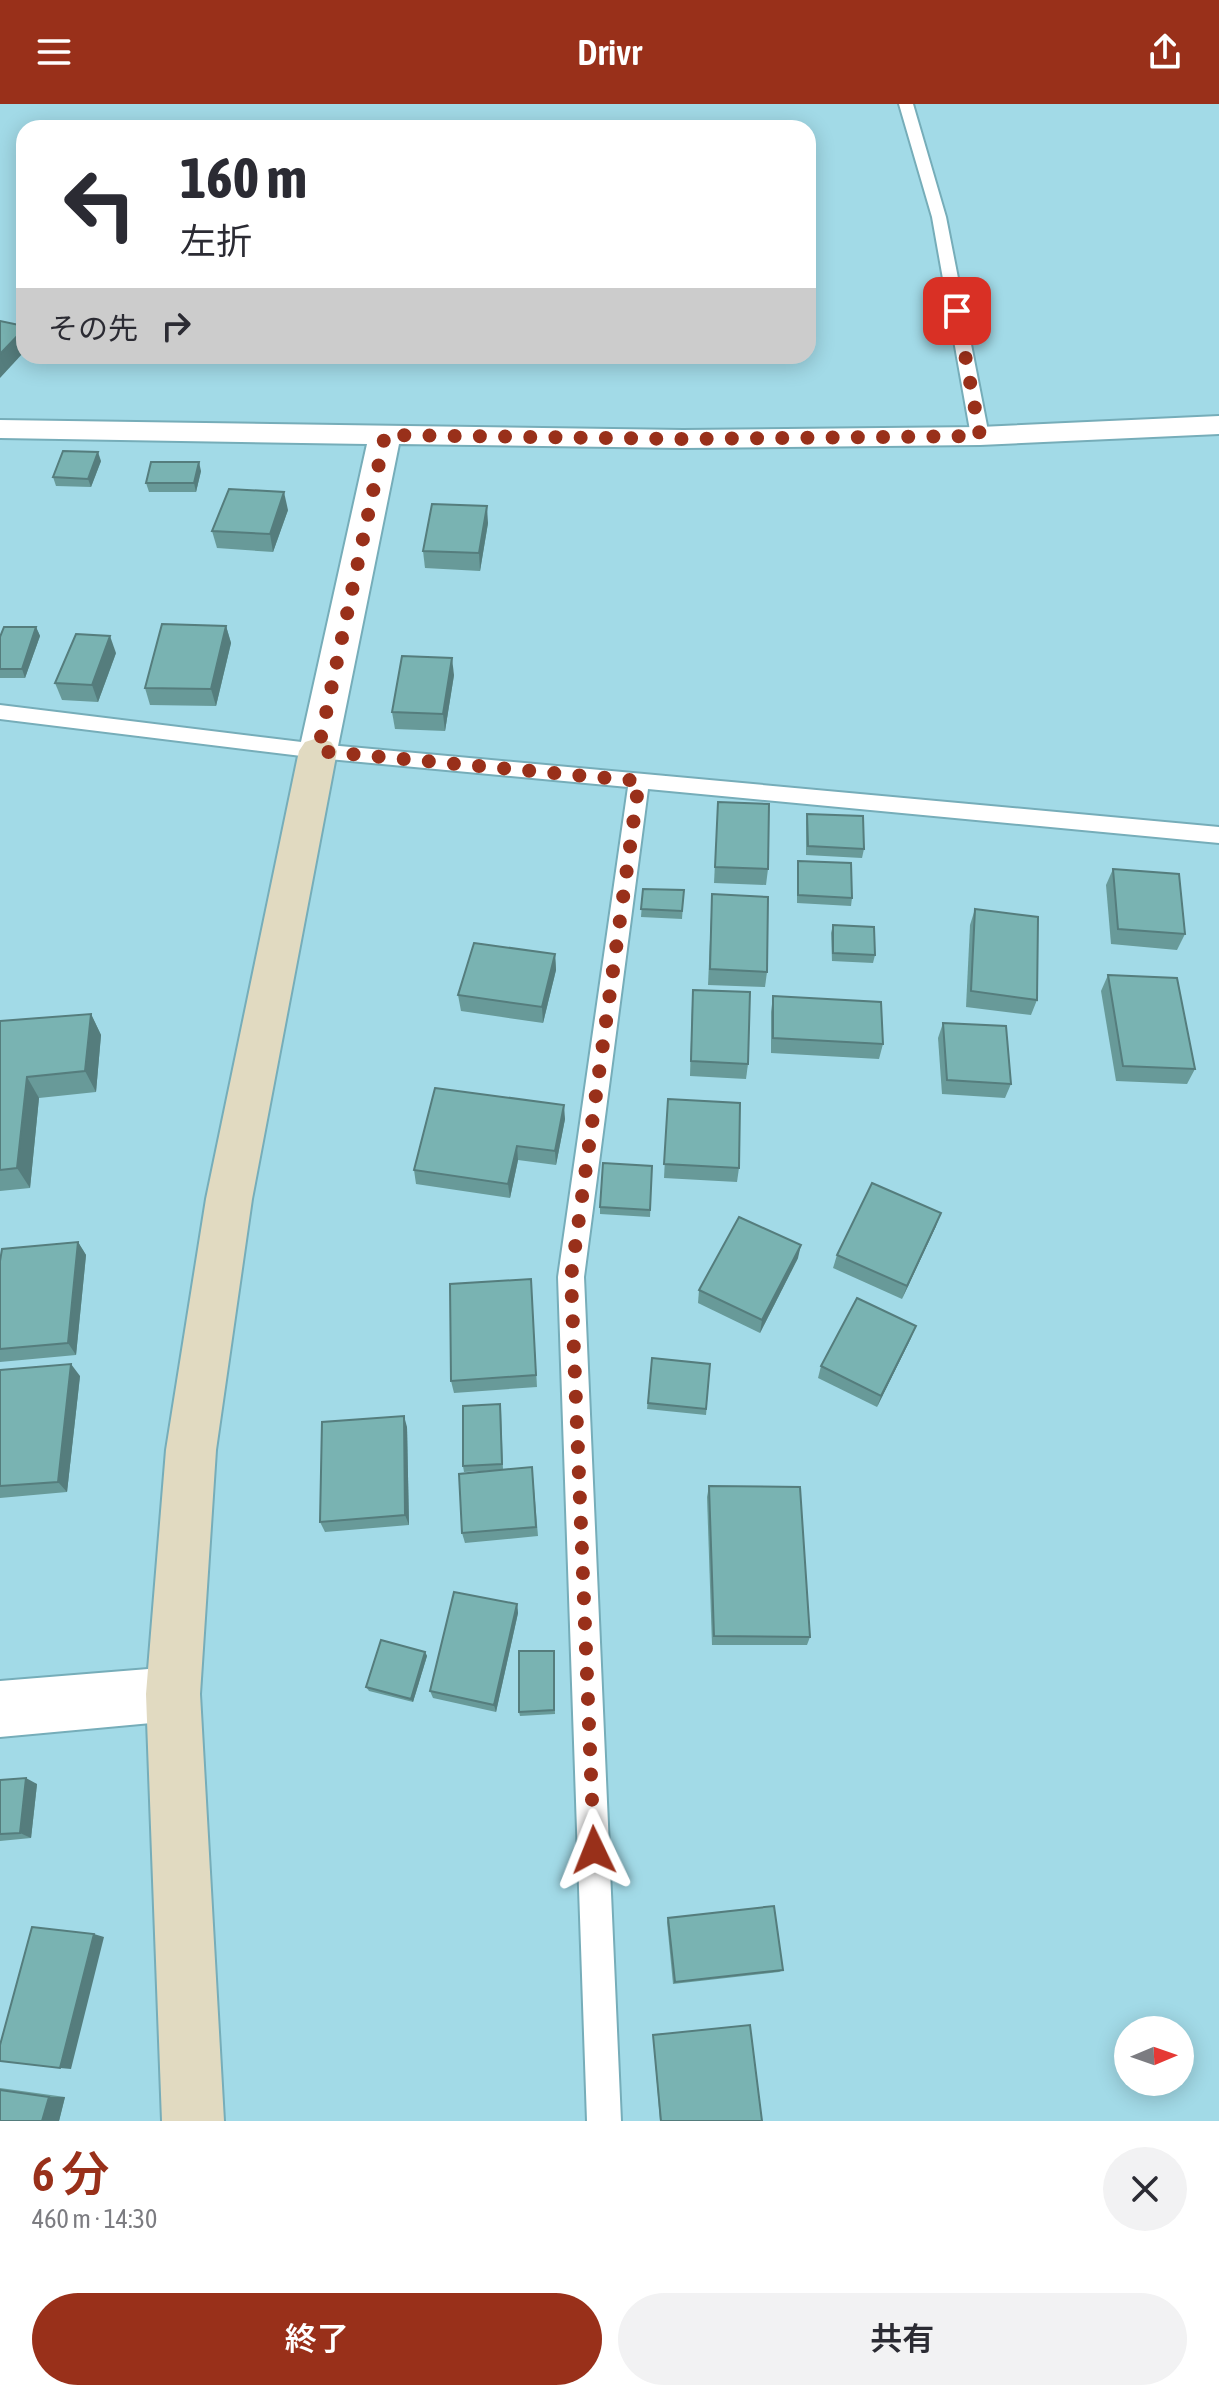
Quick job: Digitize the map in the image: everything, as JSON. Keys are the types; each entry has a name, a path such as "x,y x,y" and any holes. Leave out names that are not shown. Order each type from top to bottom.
{"street":[{"path":"0,429 683,439 980,436 1219,425"},
{"path":"193,2121 173,1694 191,1450 229,1199 318,751 385,435"},
{"path":"0,1709 173,1694"}],"lane":[{"path":"906,104 939,217 980,436"},
{"path":"0,712 318,751 1219,835"},
{"path":"604,2121 571,1277 639,781"}],"building":[{"path":"0,321 16,324 16,337 0,354"},
{"path":"63,451 98,452 88,479 53,477"},
{"path":"151,462 199,462 194,483 146,483"},
{"path":"229,489 284,492 270,534 212,531"},
{"path":"432,504 487,506 479,553 423,551"},
{"path":"162,624 226,626 211,689 145,688"},
{"path":"4,627 36,627 22,669 0,669 0,637"},
{"path":"76,634 110,636 92,685 55,683"},
{"path":"402,656 452,658 443,714 392,712"},
{"path":"718,802 769,804 768,869 715,867"},
{"path":"807,814 863,816 864,849 808,846"},
{"path":"798,861 851,863 852,898 798,895"},
{"path":"1113,869 1179,874 1185,934 1118,929"},
{"path":"643,889 684,890 682,911 641,909"},
{"path":"712,894 768,897 767,972 710,969"},
{"path":"975,909 1038,917 1037,1000 971,991"},
{"path":"833,925 874,927 875,955 833,953"},
{"path":"474,943 555,954 542,1007 458,995"},
{"path":"1108,975 1177,978 1195,1069 1123,1066"},
{"path":"693,990 750,992 748,1064 691,1061"},
{"path":"773,996 881,1002 883,1044 773,1038"},
{"path":"91,1014 85,1071 27,1077 17,1168 0,1170 0,1021"},
{"path":"943,1023 1006,1026 1011,1084 947,1080"},
{"path":"435,1088 564,1105 555,1151 517,1146 508,1184 414,1170"},
{"path":"668,1099 740,1103 739,1168 664,1164"},
{"path":"603,1163 652,1166 650,1210 600,1207"},
{"path":"872,1183 941,1213 907,1286 837,1255"},
{"path":"739,1217 801,1245 762,1320 699,1290"},
{"path":"78,1242 68,1343 0,1349 2,1249"},
{"path":"531,1279 536,1375 451,1381 450,1284"},
{"path":"857,1298 916,1326 881,1396 821,1366"},
{"path":"652,1358 710,1364 706,1409 648,1403"},
{"path":"71,1364 58,1482 0,1486 0,1370"},
{"path":"500,1404 502,1464 463,1466 463,1406"},
{"path":"404,1416 405,1515 320,1522 322,1422"},
{"path":"532,1467 536,1527 462,1533 459,1474"},
{"path":"709,1486 800,1487 810,1637 714,1636"},
{"path":"454,1592 517,1604 494,1705 430,1691"},
{"path":"381,1640 425,1652 411,1699 366,1687"},
{"path":"519,1651 554,1651 554,1710 519,1712"},
{"path":"26,1778 20,1833 0,1834 0,1780"},
{"path":"774,1906 783,1970 675,1982 668,1918"},
{"path":"32,1927 94,1934 60,2068 0,2061 0,2045"},
{"path":"750,2025 762,2121 661,2121 653,2035"},
{"path":"0,2090 49,2097 42,2121 0,2121"}],"route":[{"path":"594,1850 571,1277 639,781 318,751 385,435 683,439 980,436 957,311"}]}
